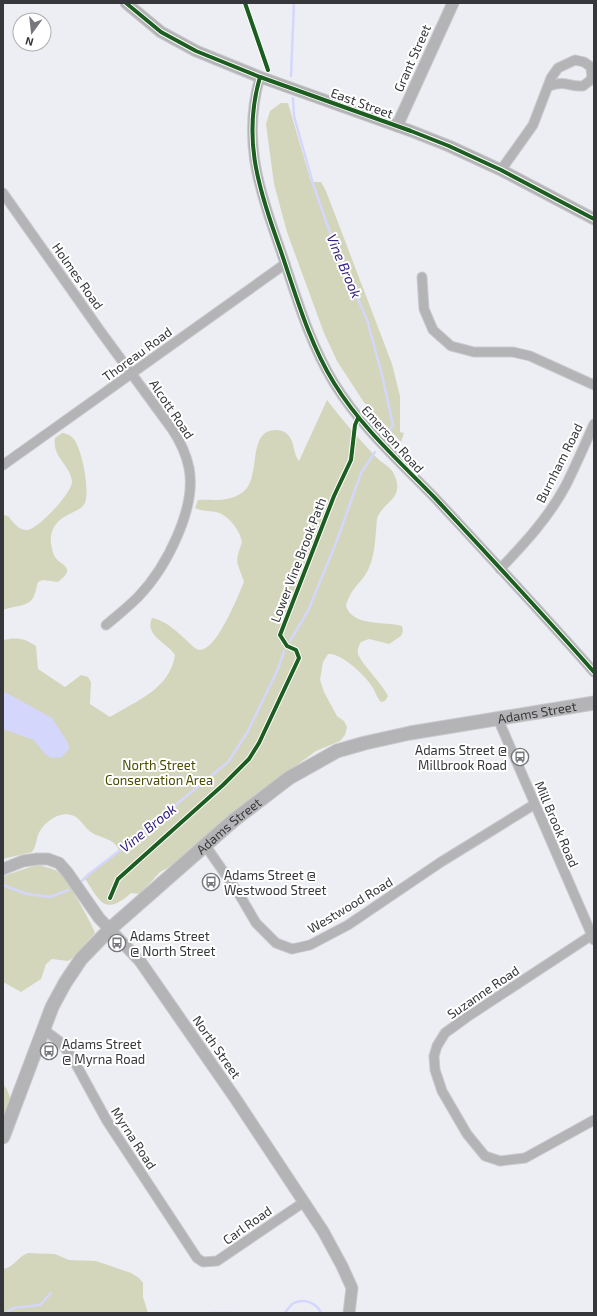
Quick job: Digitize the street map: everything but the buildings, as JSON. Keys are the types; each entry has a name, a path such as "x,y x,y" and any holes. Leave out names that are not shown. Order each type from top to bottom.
{"main road":[{"name":"Adams Street","path":"3,1137 55,1000 74,970 96,942 234,820 289,778 337,751 410,733 594,703"}],"street":[{"name":"East Street","path":"126,3 161,32 186,47 260,77 449,146 501,170 594,219"},
{"name":"Grant Street","path":"397,126 453,3"},
{"path":"501,170 533,125 551,78 558,68 569,62 580,60 591,67 592,79 583,86 575,86 560,82 549,86"},
{"name":"Emerson Road","path":"260,77 253,107 252,122 254,160 261,194 315,346 334,382 358,418 500,569 594,672"},
{"name":"Holmes Road","path":"3,193 132,374"},
{"name":"Thoreau Road","path":"3,465 285,264"},
{"path":"422,277 424,309 433,330 450,346 474,352 512,352 530,356 594,385"},
{"name":"Alcott Road","path":"106,625 139,596 170,552 182,527 188,496 189,469 182,444 132,374"},
{"name":"Burnham Road","path":"500,569 524,545 549,513 566,485 594,424"},
{"name":"Mill Brook Road","path":"498,719 593,938"},
{"name":"Westwood Road","path":"206,846 240,894 256,923 276,943 292,949 310,945 348,924 441,862 535,804"},
{"name":"North Street","path":"3,869 32,859 44,858 55,862 64,869 92,909 132,951 154,980 236,1098 323,1231 352,1288 349,1313"},
{"name":"Suzanne Road","path":"593,938 467,1017 445,1033 437,1046 434,1056 435,1070 442,1091 467,1134 485,1156 500,1161 525,1158 594,1120"},
{"name":"Myrna Road","path":"43,1029 59,1041 72,1057 107,1121 159,1199 183,1239 197,1258 202,1262"},
{"name":"Carl Road","path":"202,1262 217,1261 304,1202"}],"green space":[{"path":"281,103 288,103 311,182 321,182 326,191 392,364 400,396 400,432 404,433 401,442 363,401 337,361 324,333 287,232 274,184 266,124 270,111"},
{"name":"North Street Conservation Area","path":"327,400 364,444 390,469 397,482 396,494 381,511 377,518 372,561 365,575 353,590 346,606 350,613 362,620 402,626 403,631 401,636 389,644 369,639 361,642 358,649 360,659 388,696 385,701 381,702 378,699 370,683 353,666 340,657 333,654 328,654 323,662 320,680 324,692 337,716 344,721 347,727 345,735 340,741 316,751 271,784 221,823 202,844 181,860 160,872 140,894 131,893 115,904 108,905 99,899 84,877 119,851 115,844 94,834 76,817 71,815 59,815 44,825 40,830 32,852 3,859 3,640 20,639 28,641 36,646 38,669 65,687 81,675 88,677 91,682 90,704 110,717 150,693 166,677 172,667 175,655 151,630 150,624 152,618 164,622 195,648 202,650 210,645 217,636 231,611 244,582 237,562 242,542 237,529 231,521 223,515 216,512 195,508 198,500 232,498 243,492 249,485 252,476 257,446 261,438 267,432 278,430 288,435 291,439 299,461"},
{"path":"62,433 73,438 76,443 82,460 86,479 85,503 78,510 62,518 53,528 51,536 51,544 54,555 66,568 67,573 58,582 43,580 38,582 31,601 24,605 3,610 3,515 8,516 18,527 27,530 46,518 66,494 72,482 71,476 56,451 55,445 55,438"},
{"path":"37,865 53,869 61,874 80,903 95,933 74,957 68,961 52,959 46,964 41,979 21,992 3,982 3,876"},
{"path":"3,1084 9,1094 10,1103 3,1123"},
{"path":"28,1253 55,1254 69,1260 96,1261 131,1273 139,1278 143,1283 143,1297 148,1313 3,1313 3,1269 7,1268"}],"water":[{"path":"3,691 52,718 68,743 69,749 62,757 51,758 44,753 34,740 3,729"}],"waterway":[{"name":"Vine Brook","path":"291,76 294,3"},
{"name":"Vine Brook","path":"293,98 294,116 313,184 334,244 367,320 382,375 393,425 387,433"},
{"name":"Vine Brook","path":"290,641 308,611 337,540 361,473 375,452"},
{"name":"Vine Brook","path":"82,881 228,762 247,733 278,669 284,651"},
{"name":"Vine Brook","path":"3,885 27,894 50,897 68,890"},
{"path":"6,1313 13,1308 40,1305 51,1293"},
{"path":"285,1313 293,1304 302,1301 310,1302 319,1309 321,1313"},
{"path":"212,1313 230,1313"}],"cycle path":[{"path":"126,3 161,32 196,51 260,77 449,146 501,170 594,219"},
{"path":"245,3 268,70"},
{"path":"260,77 255,99 253,119 253,140 258,179 302,313 324,366 345,399 368,429 475,541 594,672"},
{"name":"Lower Vine Brook Path","path":"110,898 118,879 223,785 249,759 259,743 299,658 296,650 287,646 280,635 334,496 351,460 355,425 358,418"}],"place":[{"name":"Adams Street @ Millbrook Road","path":"520,757"},
{"name":"Adams Street @ Westwood Street","path":"211,882"},
{"name":"Adams Street @ North Street","path":"117,943"},
{"name":"Adams Street @ Myrna Road","path":"49,1051"}]}
